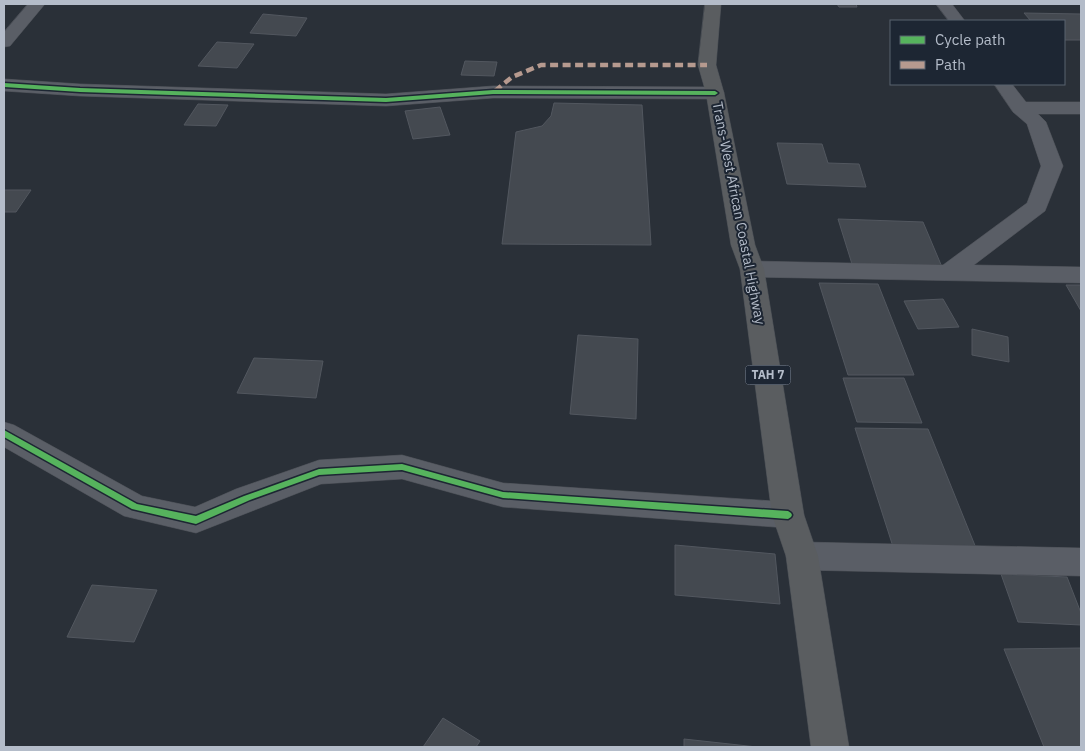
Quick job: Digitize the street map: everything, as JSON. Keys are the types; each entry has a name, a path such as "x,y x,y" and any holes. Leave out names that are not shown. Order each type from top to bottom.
{"highway":[{"name":"Trans-West African Coastal Highway","path":"713,4 707,65 715,93 743,245 752,269 788,515 802,556 830,747"}],"street":[{"path":"4,42 37,4"},
{"path":"944,4 956,20"},
{"path":"947,274 1037,206 1052,166 1036,122 1020,108 1004,85"},
{"path":"4,86 386,100 493,92 715,93"},
{"path":"1020,108 1081,108"},
{"path":"752,269 1081,275"},
{"path":"4,434 135,508 196,520 247,498 319,472 402,467 502,495 788,515"},
{"path":"802,556 1081,562"}],"building":[{"path":"837,4 856,4 857,7 839,7"},
{"path":"1024,13 1081,14 1081,40 1065,40 1065,20 1030,20"},
{"path":"263,14 307,18 296,36 250,33"},
{"path":"217,42 254,44 237,68 198,66"},
{"path":"465,61 497,62 494,76 461,75"},
{"path":"554,103 642,105 651,245 502,244 516,132 542,126 551,116"},
{"path":"198,104 228,105 216,126 184,125"},
{"path":"440,107 450,135 413,139 405,111"},
{"path":"777,143 822,144 828,163 859,164 866,187 787,184"},
{"path":"4,190 31,190 16,212 4,212"},
{"path":"838,219 923,222 942,267 852,264"},
{"path":"819,283 878,284 914,375 848,375"},
{"path":"1066,285 1081,285 1081,311"},
{"path":"943,299 959,327 918,329 904,301"},
{"path":"972,329 1008,337 1009,362 972,355"},
{"path":"578,335 638,339 636,419 570,414"},
{"path":"254,358 323,361 316,398 237,393"},
{"path":"843,378 904,378 922,423 857,422"},
{"path":"855,428 928,429 978,553 895,553"},
{"path":"675,545 775,554 780,604 675,595"},
{"path":"1001,574 1067,577 1081,613 1081,625 1018,622"},
{"path":"92,585 157,590 134,642 67,637"},
{"path":"1081,648 1081,747 1044,747 1004,649"},
{"path":"443,718 480,741 476,747 423,747"},
{"path":"684,739 757,747 684,747"}],"marked path":[{"path":"495,91 512,77 541,65 707,65"}],"cycle path":[{"path":"4,85 80,90 386,100 493,92 715,93"},
{"path":"4,433 135,507 196,520 247,498 319,472 402,467 503,495 788,515"}]}
